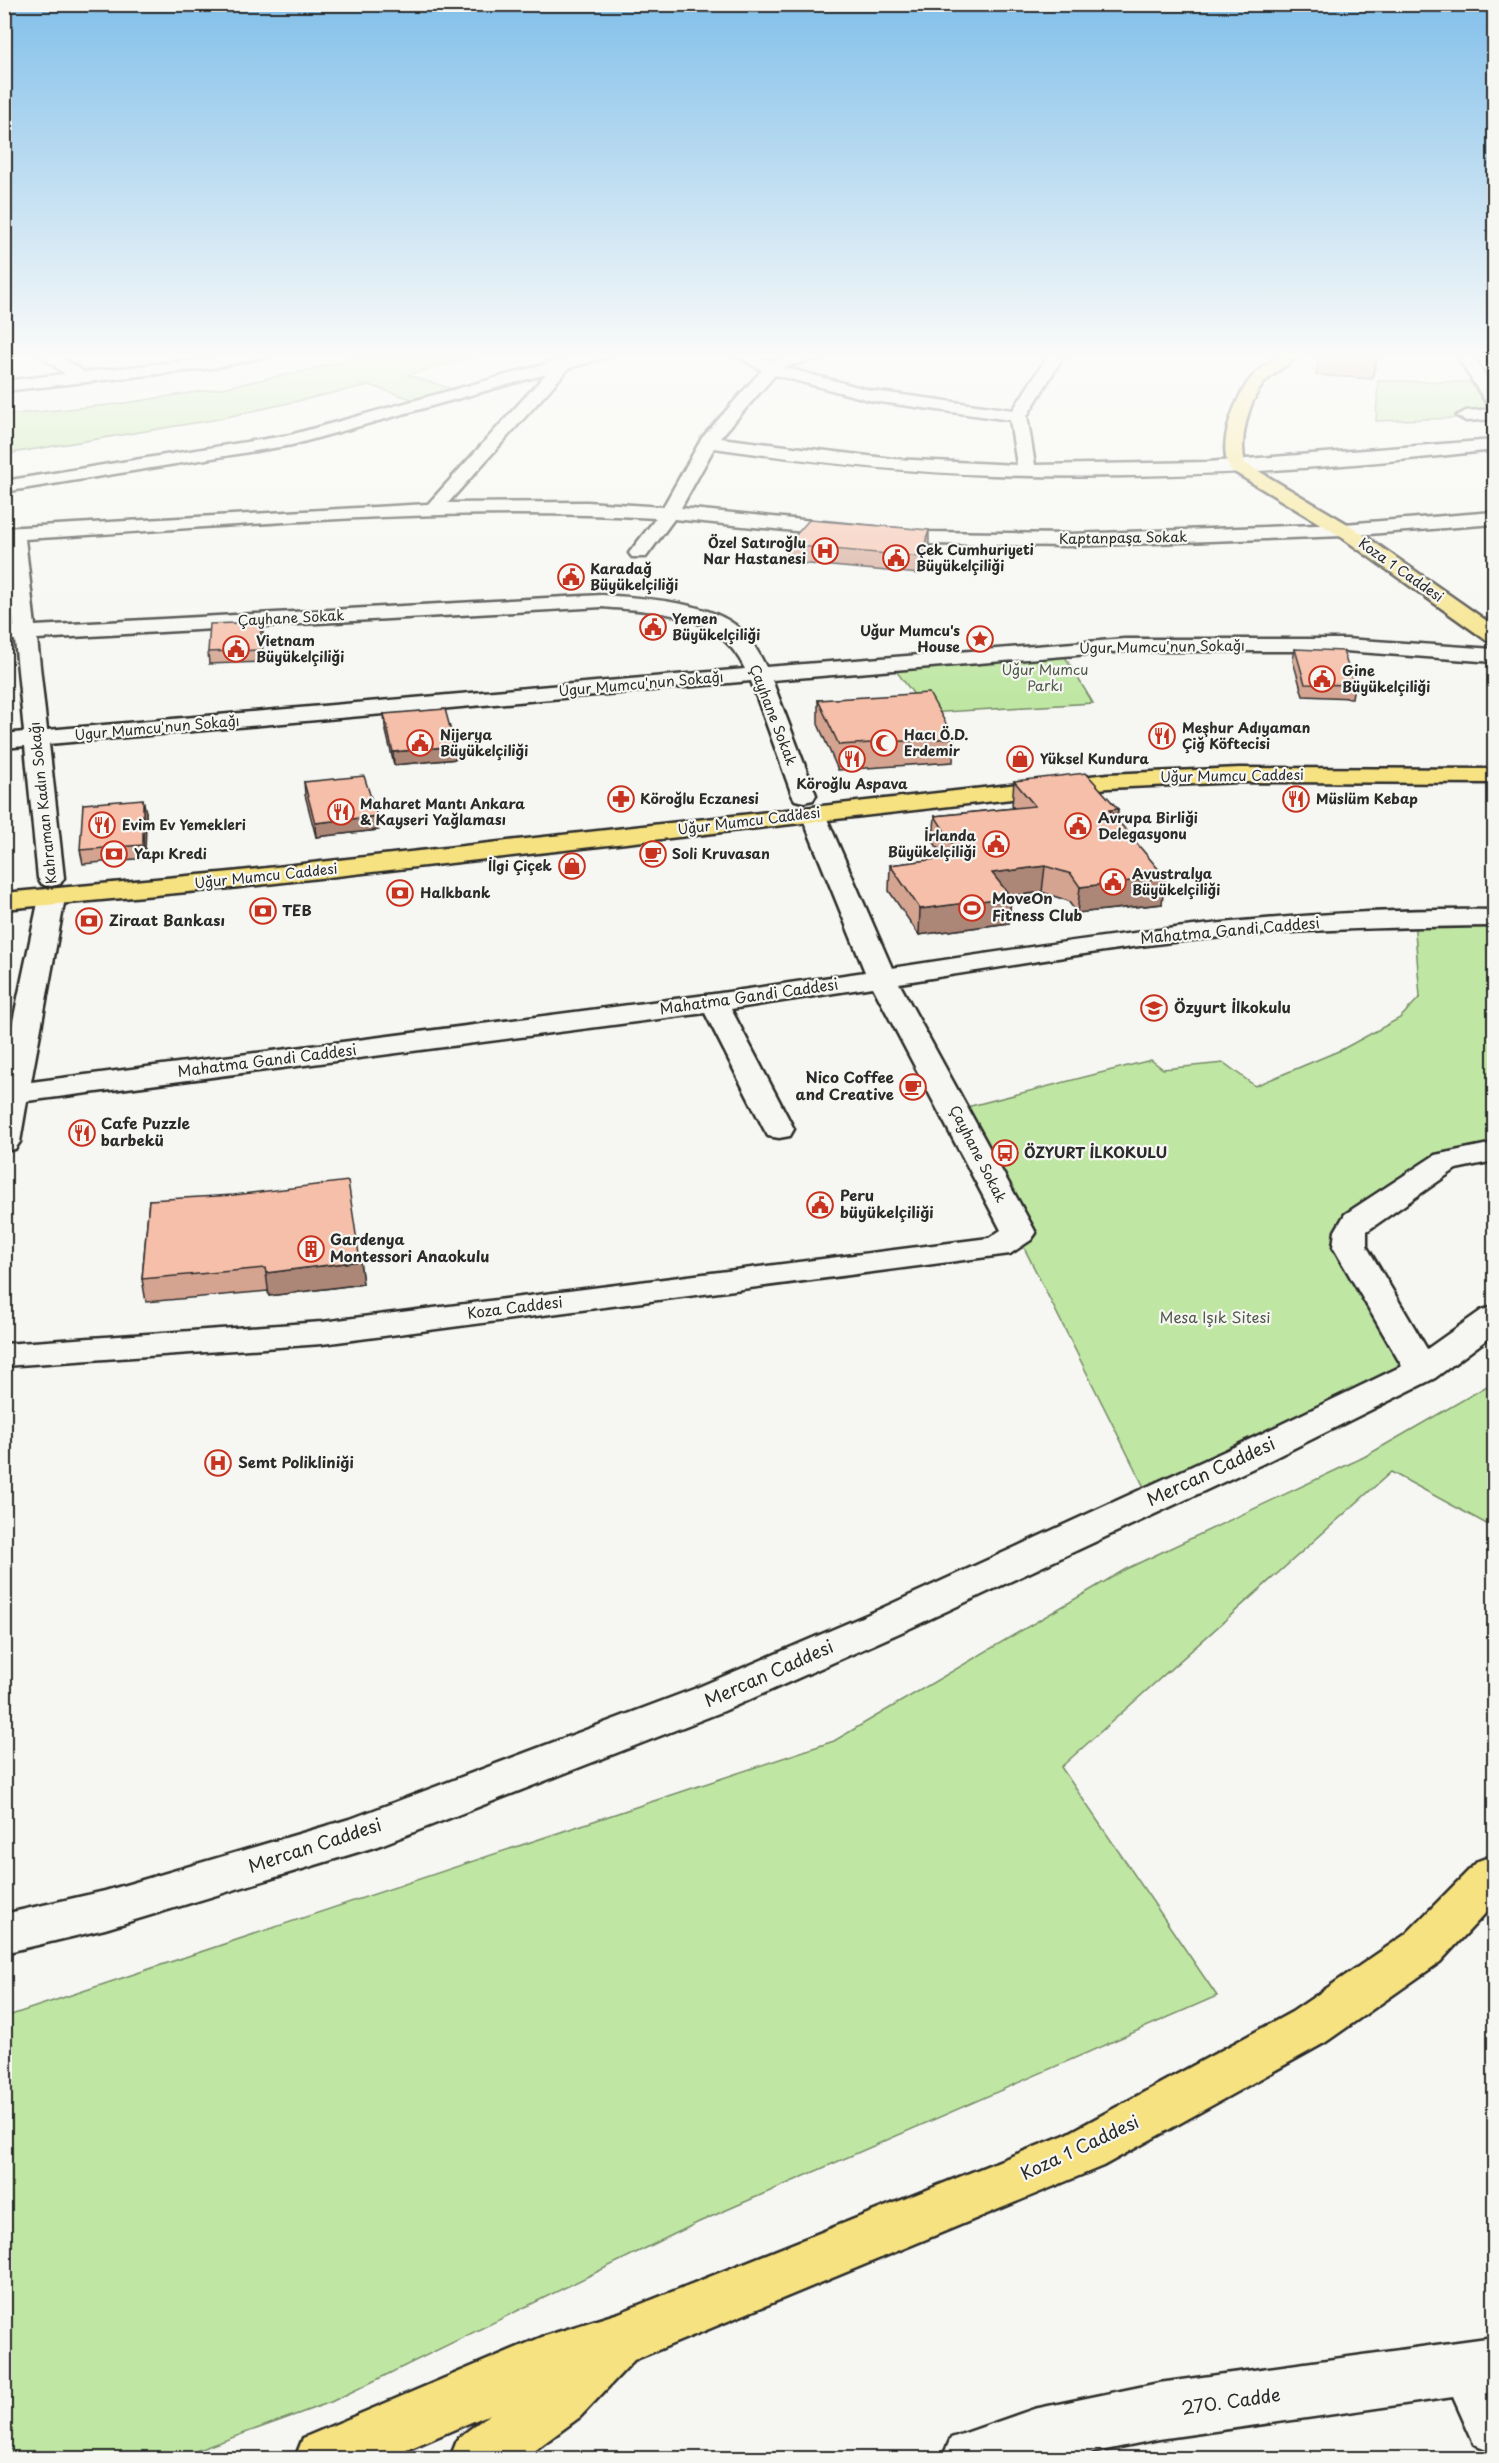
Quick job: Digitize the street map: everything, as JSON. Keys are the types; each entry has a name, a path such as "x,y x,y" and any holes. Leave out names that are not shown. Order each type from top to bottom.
{"main road":[{"name":"Koza 1 Caddesi","path":"1239,467 1344,530 1494,635"},
{"name":"Uğur Mumcu Caddesi","path":"4,901 52,888 808,805 1029,771 1160,760 1315,757 1494,758"},
{"name":"Uğur Mumcu Caddesi","path":"808,805 976,794 1167,777 1322,774 1494,776"},
{"name":"Uğur Mumcu Caddesi","path":"4,881 52,888"},
{"name":"Koza 1 Caddesi","path":"323,2458 543,2364 619,2340 1074,2154 1117,2133 1309,2027 1423,1948 1494,1874"},
{"path":"478,2458 560,2397 619,2340"}],"street":[{"path":"4,487 127,467"},
{"path":"434,509 472,467"},
{"path":"639,553 669,513 694,467"},
{"path":"946,467 1128,470 1211,467"},
{"name":"Kaptanpaşa Sokak","path":"10,533 434,509 587,508 669,513 925,538 1071,540 1344,530 1494,518"},
{"name":"Kahraman Kadın Sokağı","path":"4,1142 9,1095 52,888 37,739 15,633 10,533"},
{"name":"Çayhane Sokak","path":"15,633 602,601 642,604 709,621 731,631 749,653 808,805 882,978 1019,1233"},
{"name":"Ugur Mumcu'nun Sokağı","path":"4,741 758,674 1125,645 1345,645 1494,656"},
{"name":"Mahatma Gandi Caddesi","path":"9,1095 714,1002 1173,934 1414,918 1494,918"},
{"path":"714,1002 779,1129"},
{"path":"1422,1370 1350,1247 1351,1231 1357,1221 1446,1162 1494,1152"},
{"name":"Koza Caddesi","path":"4,1355 322,1332 998,1247 1019,1233"},
{"name":"Mercan Caddesi","path":"4,1934 105,1910 362,1833 709,1700 1140,1506 1422,1370 1494,1318"},
{"path":"1481,2367 1494,2424"},
{"name":"270. Cadde","path":"971,2458 1034,2437 1159,2411 1481,2367"}],"green space":[{"name":"Uğur Mumcu Parkı","path":"1061,650 1093,703 928,713 890,663"},
{"name":"Mesa Işık Sitesi","path":"1414,918 1494,918 1494,1152 1446,1162 1351,1231 1422,1370 1151,1501 955,1110 1151,1060 1163,1069 1224,1063 1255,1086 1341,1050 1400,1018 1420,997"},
{"path":"1494,1382 1494,1528 1391,1472 1061,1767 1217,1996 699,2222 331,2402 176,2458 5,2458 5,2017 834,1741 1126,1569 1364,1457"}],"building":[{"path":"809,520 929,530 921,557 787,545"},
{"path":"261,622 260,650 208,652 210,624"},
{"path":"1295,649 1343,651 1354,685 1305,684"},
{"path":"929,693 954,738 839,745 818,700"},
{"name":"Nijerya Büyükelçiliği","path":"445,709 455,746 393,752 384,714"},
{"path":"1086,773 1118,809 1109,810 1165,877 1080,887 1071,874 1045,866 992,873 1011,897 920,909 890,865 960,856 935,816 1035,806 1014,781"},
{"name":"Maharet Mantı Ankara & Kayseri Yağlaması","path":"364,776 377,816 315,823 304,782"},
{"path":"143,799 143,845 80,850 83,804"},
{"path":"348,1181 360,1261 266,1273 265,1268 142,1279 149,1200 234,1195"}],"place":[{"name":"Özel Satıroğlu Nar Hastanesi","path":"825,551"},
{"name":"Çek Cumhuriyeti Büyükelçiliği","path":"896,558"},
{"name":"Karadağ Büyükelçiliği","path":"571,577"},
{"name":"Yemen Büyükelçiliği","path":"653,627"},
{"name":"Uğur Mumcu's House","path":"980,639"},
{"name":"Vietnam Büyükelçiliği","path":"236,649"},
{"name":"Gine Büyükelçiliği","path":"1322,679"},
{"name":"Meşhur Adıyaman Çiğ Köftecisi","path":"1162,736"},
{"name":"Nijerya Büyükelçiliği","path":"420,743"},
{"name":"Hacı Ö.D. Erdemir","path":"884,743"},
{"name":"Köroğlu Aspava","path":"852,759"},
{"name":"Yüksel Kundura","path":"1020,759"},
{"name":"Köroğlu Eczanesi","path":"621,799"},
{"name":"Müslüm Kebap","path":"1296,799"},
{"name":"Maharet Mantı Ankara & Kayseri Yağlaması","path":"341,812"},
{"name":"Evim Ev Yemekleri","path":"102,825"},
{"name":"Avrupa Birliği Delegasyonu","path":"1078,826"},
{"name":"İrlanda Büyükelçiliği","path":"996,844"},
{"name":"Yapı Kredi","path":"114,854"},
{"name":"Soli Kruvasan","path":"653,854"},
{"name":"İlgi Çiçek","path":"572,866"},
{"name":"Avustralya Büyükelçiliği","path":"1113,882"},
{"name":"Halkbank","path":"400,893"},
{"name":"MoveOn Fitness Club","path":"972,908"},
{"name":"TEB","path":"263,911"},
{"name":"Ziraat Bankası","path":"89,921"},
{"name":"Özyurt İlkokulu","path":"1154,1008"},
{"name":"Nico Coffee and Creative","path":"913,1087"},
{"name":"Cafe Puzzle barbekü","path":"82,1133"},
{"name":"ÖZYURT İLKOKULU","path":"1005,1153"},
{"name":"Peru büyükelçiliği","path":"820,1205"},
{"name":"Gardenya Montessori Anaokulu","path":"311,1249"},
{"name":"Semt Polikliniği","path":"218,1463"}]}
